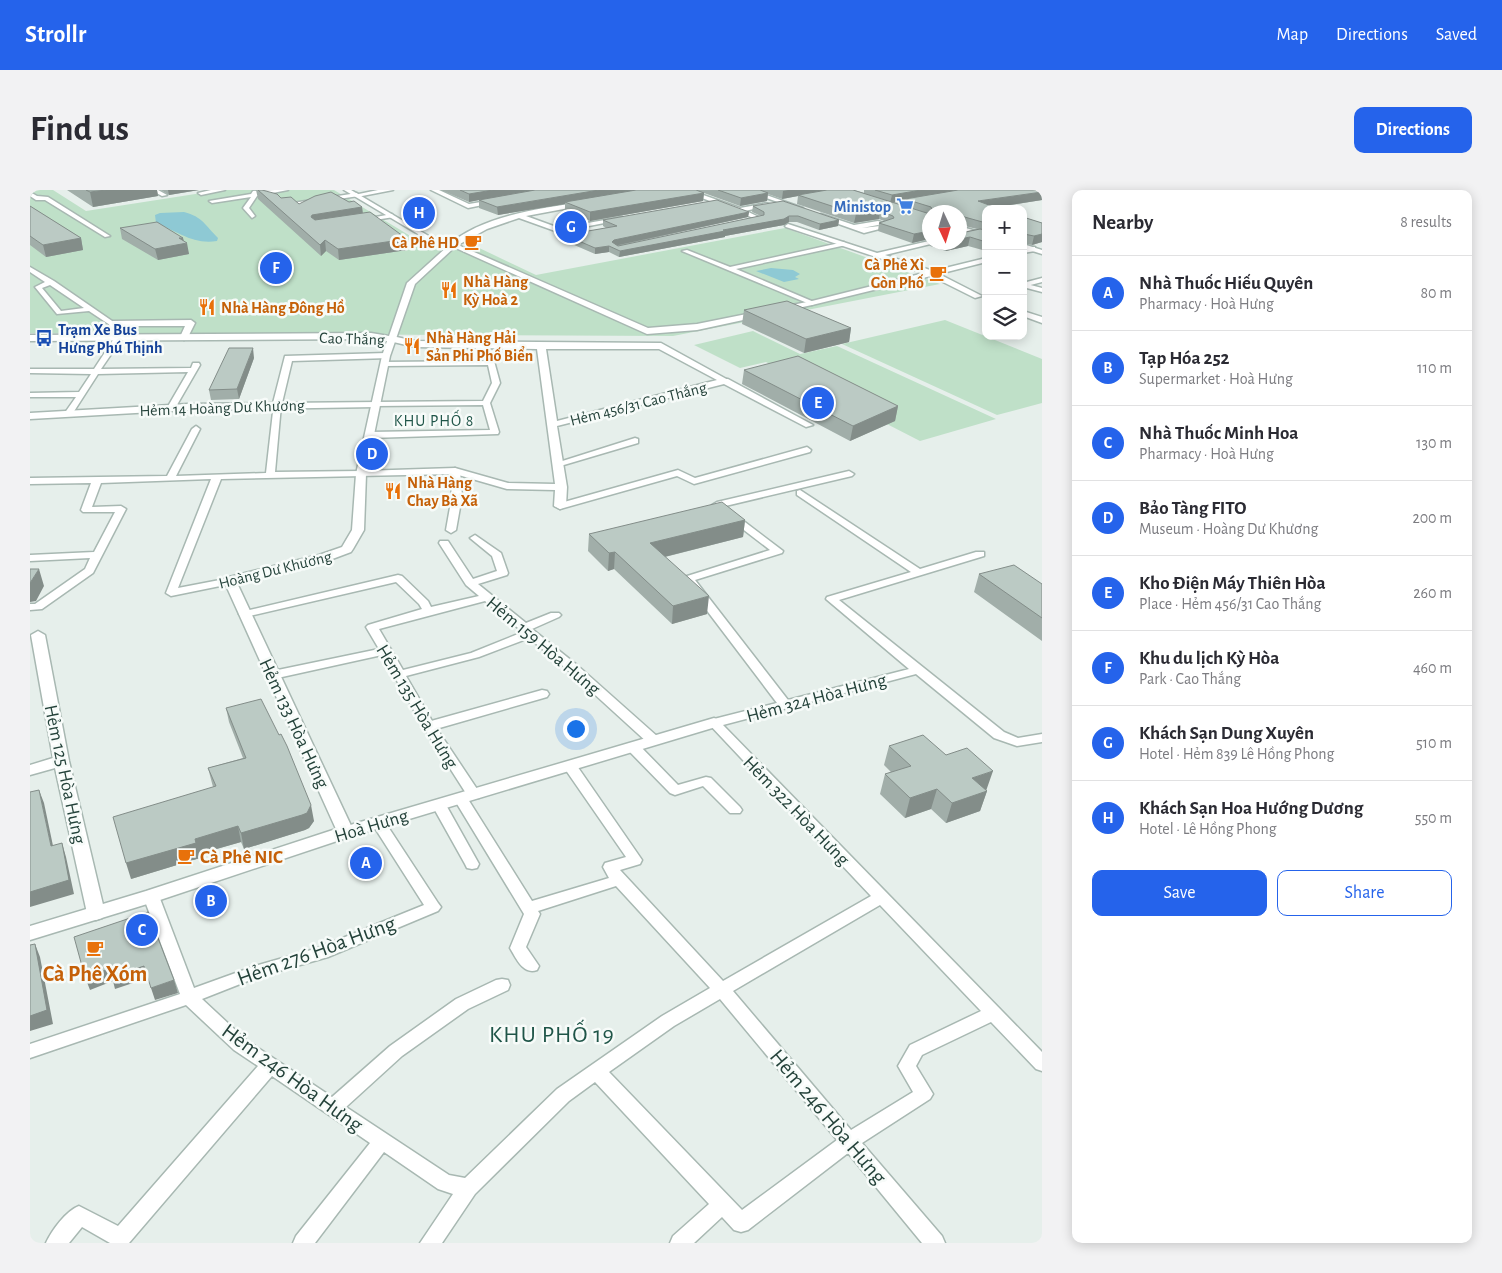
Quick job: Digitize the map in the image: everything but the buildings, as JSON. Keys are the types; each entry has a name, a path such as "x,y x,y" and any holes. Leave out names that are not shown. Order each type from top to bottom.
{"street":[{"path":"347,190 430,239 453,245 647,331 697,327 812,303 914,278 929,272 982,261"},
{"path":"357,195 369,191 390,190"},
{"path":"434,190 468,206 504,200"},
{"path":"683,190 740,210 799,199"},
{"path":"746,190 854,228"},
{"path":"369,191 380,198"},
{"name":"Hoàng Dư Khương","path":"230,581 323,558 348,549 358,530 360,474 386,360 411,283 453,245 479,229 517,215 594,202"},
{"path":"700,206 719,202"},
{"path":"517,215 558,230 634,217"},
{"path":"788,226 929,272 982,297"},
{"path":"967,230 982,235"},
{"path":"437,232 453,245"},
{"path":"967,237 982,235"},
{"path":"876,255 922,245"},
{"path":"1027,247 1042,252"},
{"path":"1027,250 1032,249"},
{"path":"1027,284 1042,280"},
{"path":"1027,315 1042,320"},
{"path":"113,324 191,323 184,337"},
{"name":"Cao Thắng","path":"30,338 371,336 415,344 661,346 725,381"},
{"path":"541,346 561,487 560,506"},
{"path":"277,405 288,358 386,360"},
{"name":"Hẻm 456/31 Cao Thắng","path":"551,425 725,381"},
{"name":"Hẻm 14 Hoàng Dư Khương","path":"30,416 171,408 376,404"},
{"path":"360,474 455,471 507,486 561,487"},
{"name":"Hẻm 133 Hòa Hưng","path":"230,581 346,832"},
{"name":"Hẻm 125 Hòa Hưng","path":"38,635 61,762 96,913"},
{"path":"429,726 542,694"},
{"name":"Hoà Hưng","path":"30,933 151,896 378,822 439,806 714,723"},
{"path":"30,770 61,762"}],"lane":[{"path":"154,190 164,195"},
{"path":"201,193 222,190"},
{"path":"247,190 256,194"},
{"path":"212,201 285,190"},
{"path":"252,216 246,208 256,194"},
{"path":"283,205 357,195"},
{"path":"32,197 46,198 107,236"},
{"path":"740,210 760,219 741,224"},
{"path":"354,222 392,216"},
{"path":"729,269 844,244"},
{"path":"685,251 812,303"},
{"path":"30,269 113,324 119,337 68,414"},
{"path":"52,282 38,287 59,313 89,309"},
{"path":"1027,286 1042,290"},
{"path":"370,435 495,432 486,403 496,383 491,363 386,360"},
{"path":"30,372 122,372 195,367 171,408"},
{"path":"725,381 809,425"},
{"path":"30,394 81,394"},
{"path":"376,404 486,403"},
{"path":"270,475 277,405"},
{"path":"170,479 196,429"},
{"path":"557,464 635,441"},
{"path":"560,506 678,473 694,481 807,450"},
{"path":"451,530 457,496 455,471"},
{"path":"30,481 360,474"},
{"path":"785,705 688,579 778,551 713,507 849,474"},
{"name":"Hoàng Dư Khương","path":"217,476 171,593 230,581"},
{"path":"30,607 38,607 89,572 121,509 86,510 97,480"},
{"path":"800,493 920,574 980,554"},
{"path":"470,583 503,573 497,555 475,538"},
{"name":"Hẻm 159 Hòa Hưng","path":"444,542 470,583 573,668 653,740"},
{"path":"30,558 97,555"},
{"name":"Hẻm 324 Hòa Hưng","path":"920,574 832,599 999,735 1017,742 1042,738"},
{"path":"245,614 398,578 424,603 428,611 486,597"},
{"name":"Hẻm 135 Hòa Hưng","path":"428,611 372,627 529,908"},
{"path":"398,675 475,655 555,616"},
{"path":"273,675 384,651"},
{"name":"Hẻm 324 Hòa Hưng","path":"714,723 918,670"},
{"name":"Hẻm 322 Hòa Hưng","path":"714,723 880,898 1042,1064"},
{"path":"633,747 675,790 706,781 735,810"},
{"path":"531,966 518,948 532,914 529,908 619,880 610,867 635,860 570,766"},
{"path":"439,806 472,864"},
{"name":"Hẻm 276 Hòa Hưng","path":"189,997 255,972 322,953 433,907 378,822"},
{"name":"Hẻm 246 Hòa Hưng","path":"619,880 722,990 936,1243"},
{"name":"Hẻm 246 Hòa Hưng","path":"151,896 189,997 240,1045 445,1183 468,1188"},
{"path":"430,1243 468,1188 563,1096 668,1022 880,898"},
{"path":"332,1108 396,1051 462,1004 502,985"},
{"path":"30,1051 189,997"},
{"path":"597,1072 741,1223 850,1141 924,1094 907,1066 916,1050 993,1013"},
{"path":"56,1243 79,1215 120,1238 270,1065"},
{"path":"303,1243 382,1141"},
{"path":"680,1243 723,1204"}],"green space":[{"path":"30,190 53,190 86,211 221,190 334,190 427,246 475,246 536,275 785,228 940,284 673,336 30,333"},
{"path":"945,320 982,335 982,340 995,340 1042,359 1042,403 997,415 842,344"},
{"path":"753,331 800,354 837,346 996,419 920,441 766,362 740,368 694,345"}],"water":[{"path":"184,212 196,216 203,222 218,238 217,241 208,242 193,239 156,223 155,215 160,213"},
{"path":"771,268 793,270 800,274 795,277 799,279 784,282 756,271"}],"place":[{"name":"Ministop","path":"905,206"},
{"name":"Khách Sạn Hoa Hướng Dương","path":"419,213"},
{"name":"Khách Sạn Dung Xuyên","path":"571,227"},
{"name":"Cà Phê HD","path":"473,242"},
{"name":"Khu du lịch Kỳ Hòa","path":"276,268"},
{"name":"Cà Phê Xì Gòn Phố","path":"938,273"},
{"name":"Nhà Hàng Kỳ Hoà 2","path":"449,290"},
{"name":"Nhà Hàng Đông Hồ","path":"207,307"},
{"name":"Trạm Xe Bus Hưng Phú Thịnh","path":"44,338"},
{"name":"Nhà Hàng Hải Sản Phi Phố Biển","path":"412,346"},
{"name":"Kho Điện Máy Thiên Hòa","path":"818,403"},
{"name":"Bảo Tàng FITO","path":"372,454"},
{"name":"Nhà Hàng Chay Bà Xã","path":"393,491"},
{"name":"Cà Phê NIC","path":"186,856"},
{"name":"Nhà Thuốc Hiếu Quyên","path":"366,863"},
{"name":"Tạp Hóa 252","path":"211,901"},
{"name":"Nhà Thuốc Minh Hoa","path":"142,930"},
{"name":"Cà Phê Xóm","path":"95,948"}],"district":[{"name":"KHU PHỐ 8","path":"434,420"},
{"name":"KHU PHỐ 19","path":"552,1034"}]}
